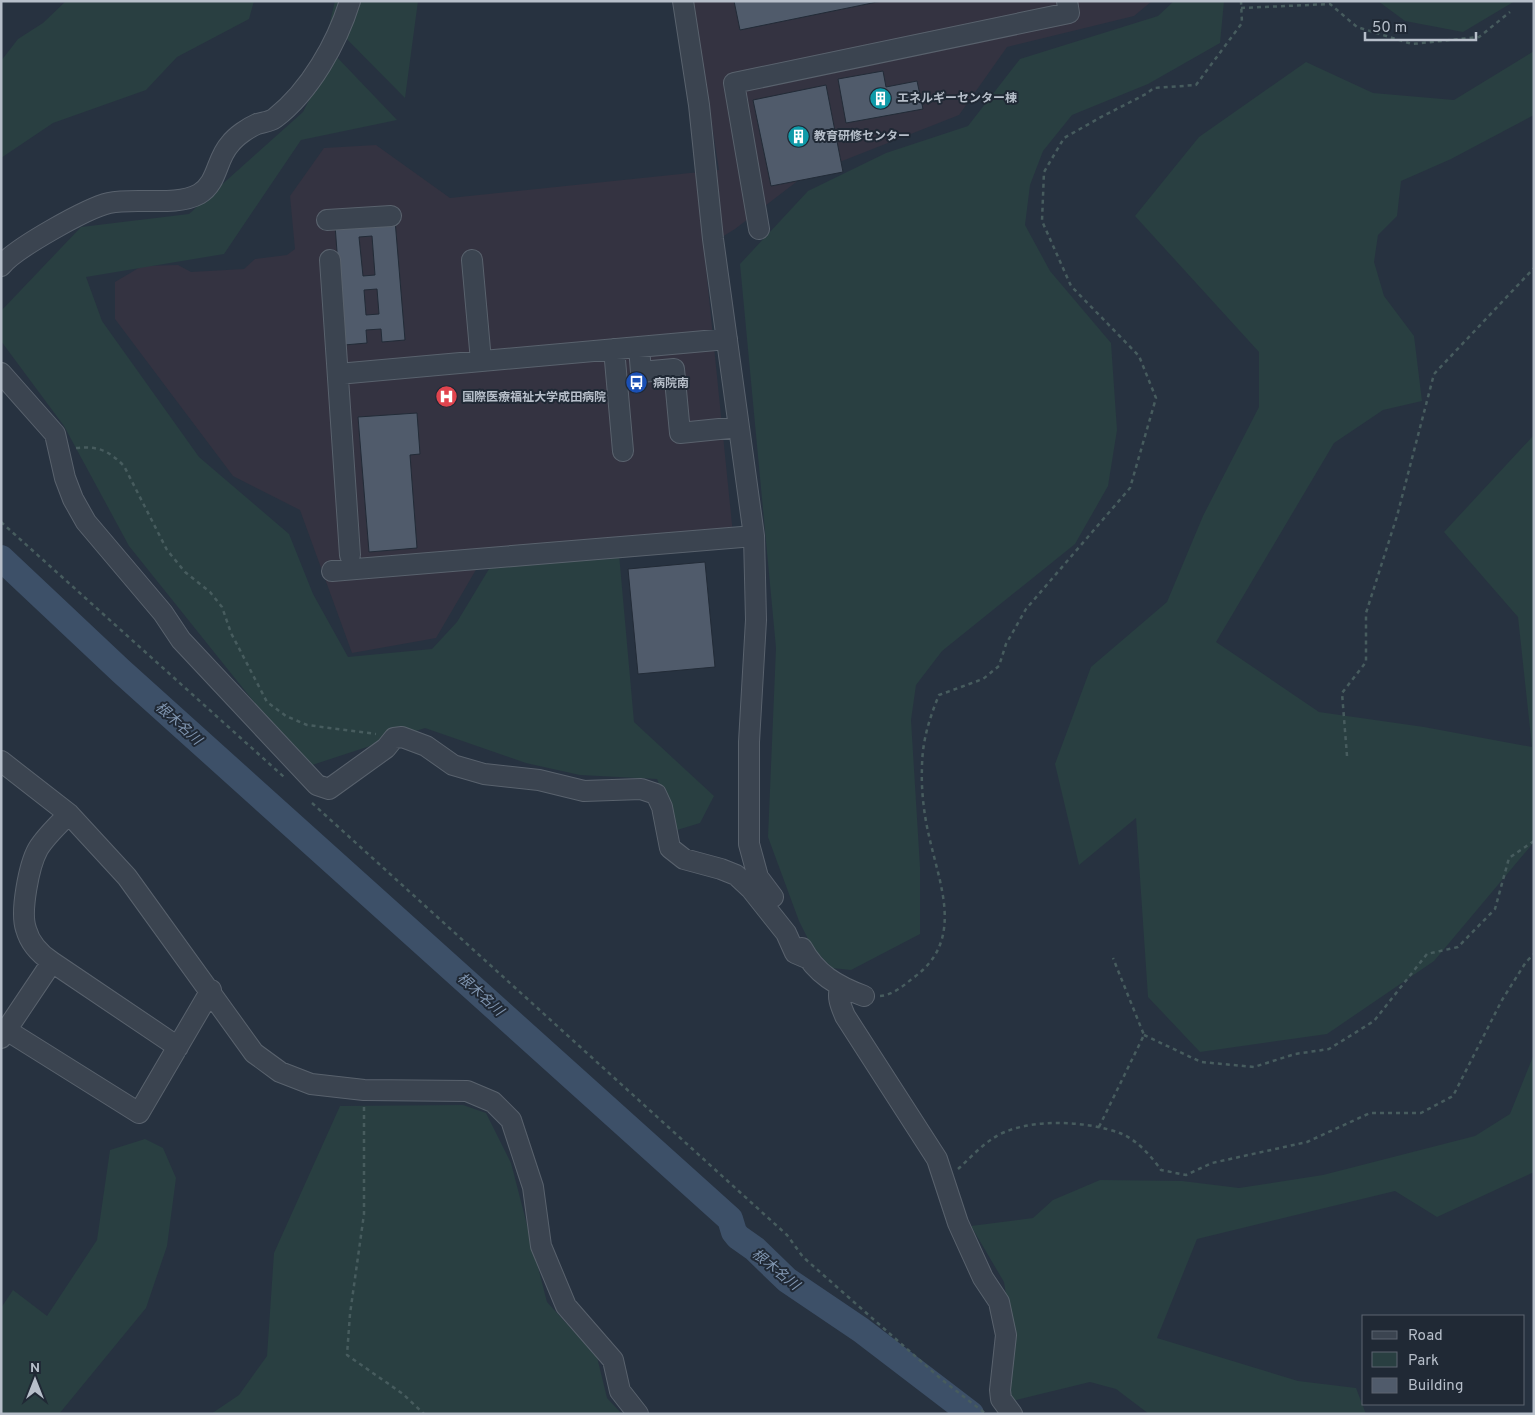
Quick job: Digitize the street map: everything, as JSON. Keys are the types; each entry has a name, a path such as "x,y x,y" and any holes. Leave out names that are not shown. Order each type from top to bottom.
{"street":[{"path":"1,266 7,259 37,240 108,203 186,199 199,194 211,184 229,144 256,124 273,120 293,103 322,59 346,15 350,1"},
{"path":"682,1 699,105 714,239 754,536 756,620 749,742 749,844 758,877 772,896 808,960"},
{"path":"759,229 734,82 1069,13 1067,1"},
{"path":"328,220 391,216"},
{"path":"330,260 350,555"},
{"path":"472,260 481,361"},
{"path":"338,374 727,339"},
{"path":"639,347 642,372 674,369 680,433 739,427"},
{"path":"614,349 623,451"},
{"path":"1,374 55,434 60,451 61,466 73,499 86,522 163,613 181,640 317,785 329,789 386,748 394,738 402,738 426,746 453,765 484,774 539,780 584,791 641,789 656,794 662,807 670,848 684,859 736,875 751,889 786,933 795,953 808,960 840,988 864,996"},
{"path":"332,572 754,536"},
{"path":"1,761 69,814 127,877 211,990 254,1053 280,1072 311,1084 364,1090 467,1092 493,1102 512,1120 533,1187 541,1246 566,1306 613,1360 620,1391 638,1414"},
{"path":"69,814 47,836 31,865 26,902 25,927 28,937 36,948 52,962 178,1047"},
{"path":"52,962 5,1035 139,1113 211,990"},
{"path":"840,988 838,994 845,1016 937,1159 946,1180 958,1223 983,1278 999,1302 1006,1335 1000,1390 1001,1399 1012,1414"}],"path":[{"path":"864,996 889,996 923,971 943,939 946,910 928,834 922,769 927,724 939,695 983,679 999,666 1006,644 1026,609 1130,488 1156,398 1139,356 1071,286 1042,221 1044,172 1064,138 1102,116 1154,88 1196,85 1242,23 1241,1"},
{"path":"1241,8 1330,4 1357,27 1412,44 1479,37 1510,12"},
{"path":"1347,756 1342,692 1366,662 1366,613 1397,516 1434,374 1534,268"},
{"path":"60,451 94,446 113,456 124,466 167,550 185,572 210,592 222,608 235,642 267,702 286,716 307,725 394,738"},
{"path":"1,522 287,780"},
{"path":"309,800 788,1235 803,1257 941,1379 986,1414"},
{"path":"1113,958 1144,1035 1201,1062 1254,1067 1295,1054 1329,1048 1374,1021 1427,954 1458,947 1495,909 1508,858 1534,841"},
{"path":"946,1180 993,1138 1029,1125 1086,1123 1100,1127 1124,1135 1152,1158 1161,1170 1186,1174 1212,1163 1307,1142 1370,1113 1421,1112 1453,1096 1502,1000 1526,962 1534,954"},
{"path":"1100,1127 1144,1035"},
{"path":"364,1090 364,1214 350,1314 347,1355 403,1394 424,1414"}],"shaded area":[{"name":"国際医療福祉大学成田病院","path":"693,1 1152,1 1134,16 1007,47 959,115 804,176 735,229 704,248 733,534 484,556 436,638 352,653 300,510 233,476 115,319 115,282 142,266 178,265 191,272 244,269 255,259 287,255 295,249 290,196 324,148 376,145 450,198 719,170"}],"green space":[{"path":"66,1 254,1 249,19 177,57 146,90 53,123 1,158 1,61 18,39 43,23"},
{"path":"335,1 418,1 405,98 330,22"},
{"path":"1174,1 1224,1 1220,43 1148,84 1072,115 1043,151 1030,185 1025,225 1050,271 1111,343 1117,430 1108,486 1075,544 942,651 916,685 911,720 920,867 920,934 851,970 832,968 812,947 799,921 768,837 776,648 740,264 808,191 886,153 968,126 1020,59 1158,16"},
{"path":"1378,1 1515,1 1463,32 1405,21"},
{"path":"1534,51 1534,115 1451,159 1401,181 1397,216 1378,235 1374,262 1384,296 1414,336 1422,401 1383,410 1334,443 1216,642 1319,712 1424,727 1532,747 1518,617 1444,532 1534,435 1534,842 1434,961 1327,1034 1200,1052 1148,997 1136,818 1079,865 1055,764 1091,667 1167,602 1203,516 1259,407 1259,352 1135,216 1199,137 1306,62 1373,93 1454,100"},
{"path":"333,53 397,120 301,140 224,254 86,277 102,321 199,457 289,534 313,594 348,657 432,649 457,622 492,564 619,554 634,722 714,796 700,823 677,830 657,779 580,775 526,763 425,728 306,767 129,546 64,426 1,341 1,311 81,227 189,214 303,112"},
{"path":"1534,1054 1534,1172 1437,1217 1395,1191 1197,1239 1157,1338 1298,1381 1356,1388 1366,1414 1149,1414 1116,1389 1090,1382 1008,1402 1011,1327 1004,1282 971,1226 1033,1218 1053,1200 1100,1180 1182,1181 1239,1188 1323,1175 1475,1136 1510,1114"},
{"path":"463,1105 486,1113 511,1163 547,1302 597,1357 607,1398 622,1414 211,1414 239,1395 267,1356 274,1253 340,1106"},
{"path":"145,1139 163,1148 176,1178 167,1246 146,1308 59,1414 1,1414 1,1308 13,1290 47,1316 97,1240 110,1150"}],"building":[{"path":"734,1 882,1 740,30"},
{"name":"エネルギーセンター棟","path":"883,71 886,87 917,81 923,109 846,123 838,79"},
{"name":"教育研修センター","path":"826,85 843,172 771,186 753,100"},
{"path":"395,220 405,340 382,342 381,329 366,330 367,343 344,345 335,225","holes":["372,236 375,275 363,276 359,237","377,289 379,314 366,315 364,290"]},
{"path":"417,413 420,454 410,455 417,548 369,552 358,417"},
{"path":"705,562 715,667 638,674 628,569"}],"waterway":[{"name":"根木名川","path":"1,558 121,671 730,1219 734,1232 738,1237 755,1249 787,1280 861,1330 971,1414"}],"place":[{"name":"エネルギーセンター棟","path":"881,98"},
{"name":"教育研修センター","path":"798,136"},
{"name":"病院南","path":"637,383"},
{"name":"国際医療福祉大学成田病院","path":"446,397"}]}
